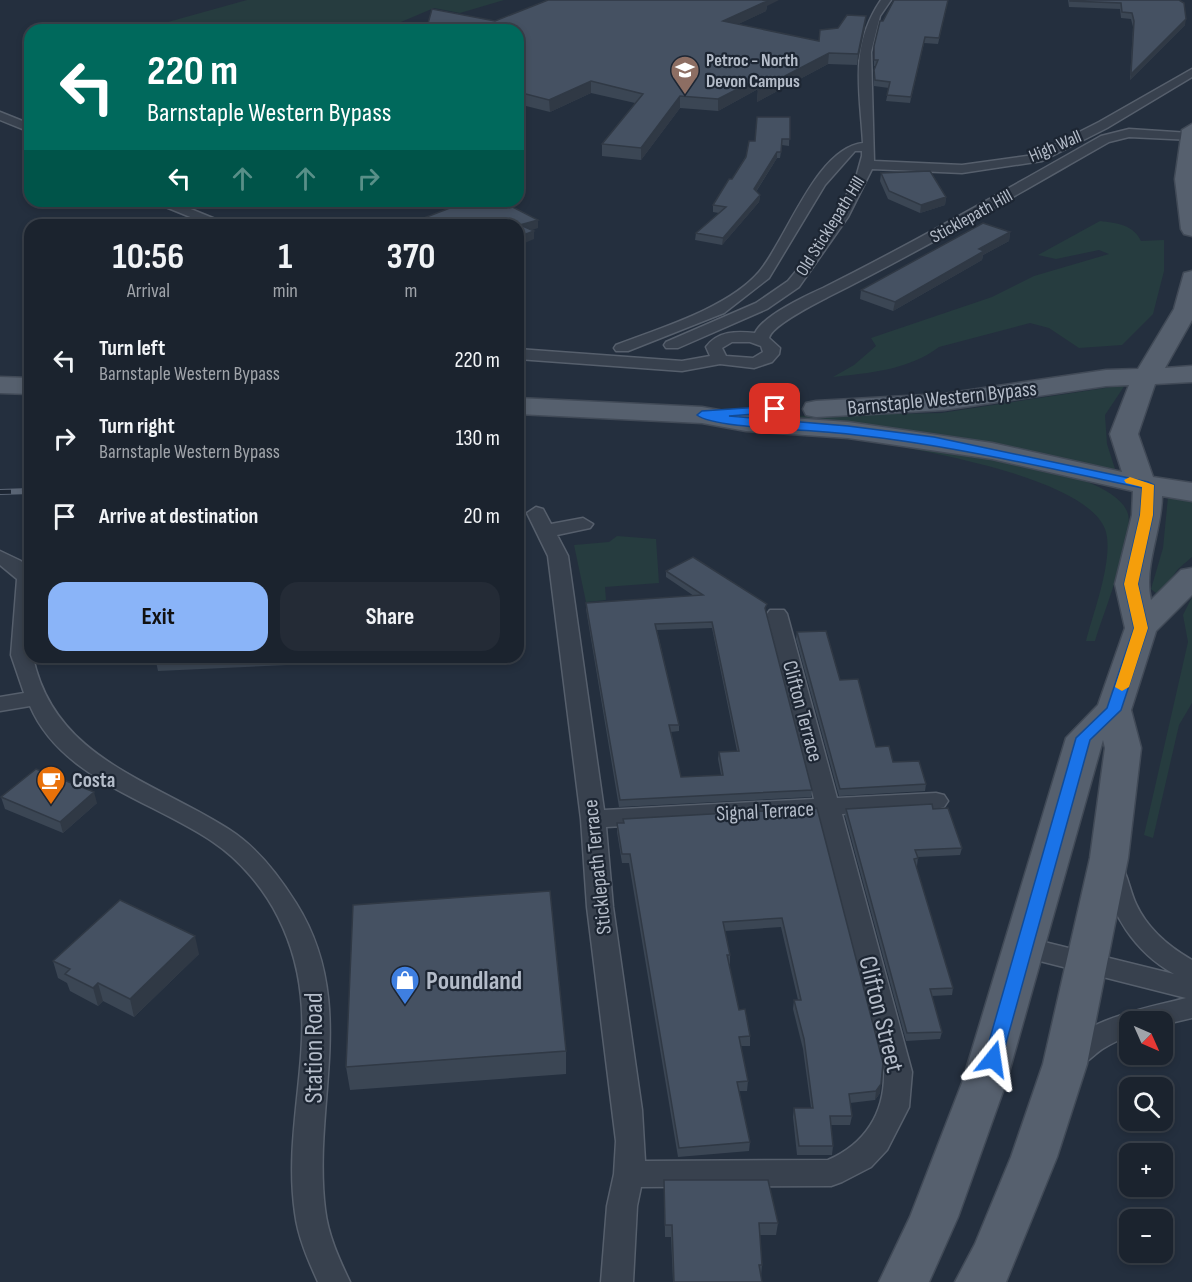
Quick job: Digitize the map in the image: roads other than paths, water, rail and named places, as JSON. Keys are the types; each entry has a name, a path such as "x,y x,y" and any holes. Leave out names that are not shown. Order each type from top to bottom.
{"main road":[{"path":"1191,133 1184,173 1192,229"},
{"path":"1141,628 1131,584 1147,515 1144,484 1127,450 1124,434 1146,376 1186,309 1192,278"},
{"name":"Barnstaple Western Bypass","path":"524,406 702,415 746,423 944,402 1106,378 1192,374"},
{"path":"0,385 24,386"},
{"name":"Barnstaple Western Bypass","path":"791,417 992,451 1108,478 1192,492"},
{"path":"904,1282 962,1151 993,1059 1084,738 1114,710 1141,628 1192,577"},
{"path":"980,1282 995,1254 1035,1157 1065,1064 1108,858 1123,748 1114,710"}],"street":[{"name":"Old Sticklepath Hill","path":"672,345 716,325 750,314 777,298 802,275 859,187 867,165 869,146 863,87 867,37 879,9 886,0"},
{"name":"High Wall","path":"867,165 962,169 1037,158 1103,125 1192,72"},
{"path":"0,116 24,126"},
{"name":"Sticklepath Hill","path":"761,340 763,331 774,322 816,297 899,256 1105,139 1129,133 1191,133"},
{"path":"622,348 719,310 764,275 819,183 851,148 869,146"},
{"path":"174,207 207,219"},
{"path":"524,354 672,366 696,365 720,359 747,363 768,358 772,348 761,340 738,336 722,340 714,347 720,359"},
{"name":"Sticklepath Terrace","path":"583,524 541,522 558,556 593,819 600,907 628,1110 631,1141 622,1206 618,1282"},
{"name":"Station Road","path":"0,556 24,575"},
{"name":"Clifton Terrace","path":"777,614 828,807"},
{"name":"Station Road","path":"24,625 22,656 24,662"},
{"name":"Station Road","path":"24,663 35,698 62,736 110,776 224,837 269,881 294,921 310,964 318,1005 309,1202 320,1253 334,1282"},
{"path":"0,704 35,698"},
{"name":"Signal Terrace","path":"593,819 936,801"},
{"name":"Clifton Street","path":"628,1174 831,1173 860,1159 878,1141 898,1096 898,1072 828,807"},
{"path":"1108,858 1127,915 1171,962 1192,972"},
{"path":"1024,947 1192,989"},
{"path":"1173,1012 1192,1007"},
{"path":"1065,1064 1093,1041 1119,1028"}],"railway":[{"path":"0,492 24,491"}],"place":[{"name":"Petroc - North Devon Campus","path":"685,96"},
{"name":"Costa","path":"51,806"},
{"name":"Poundland","path":"405,1006"}]}
